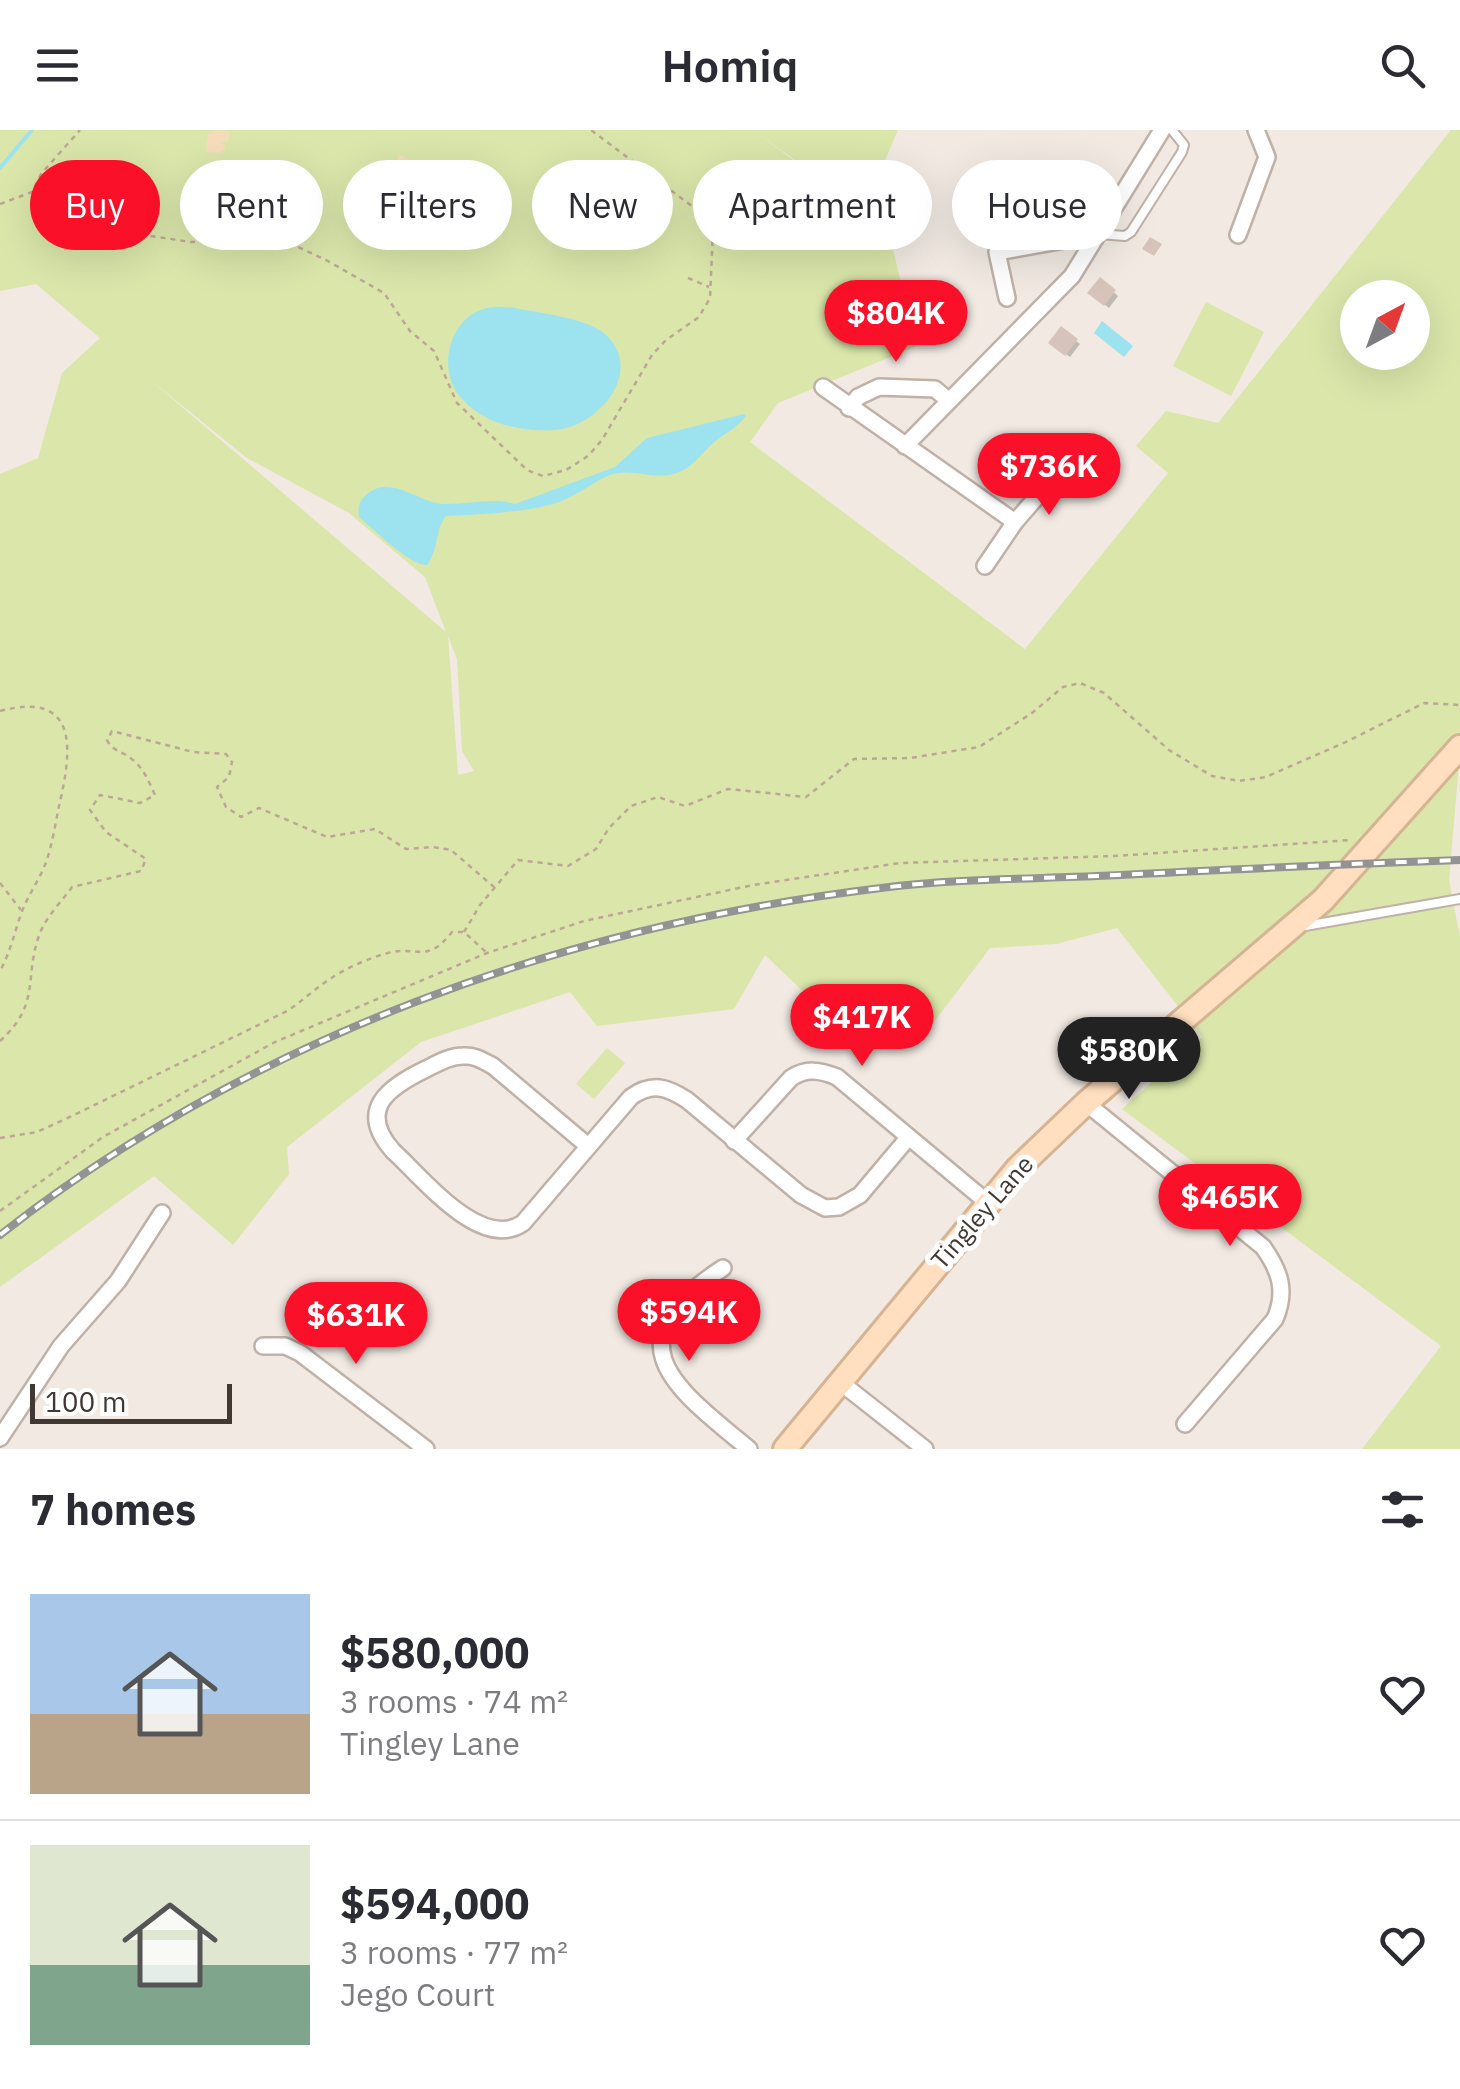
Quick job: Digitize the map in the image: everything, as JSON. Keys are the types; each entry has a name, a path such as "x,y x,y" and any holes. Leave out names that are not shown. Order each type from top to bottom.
{"street":[{"path":"1122,195 1162,130"},
{"path":"1238,236 1267,157 1256,130"},
{"path":"1007,298 997,252 1008,250"},
{"path":"905,446 1072,276 1088,250"},
{"path":"823,387 1016,522"},
{"path":"849,408 858,397 879,387 935,388 949,401"},
{"path":"985,566 1016,522 1082,444"},
{"name":"Tingley Lane","path":"785,1449 1018,1168 1086,1104 1322,900 1460,747"},
{"path":"588,1146 493,1066 476,1057 448,1058 400,1082 381,1100 377,1114 382,1139 470,1220 490,1230 512,1230 523,1223 631,1096 647,1087 672,1090 801,1195 826,1208 840,1206 860,1195 908,1138"},
{"path":"734,1140 791,1078 812,1070 836,1077 988,1203"},
{"path":"1086,1104 1263,1247 1277,1266 1282,1302 1275,1319 1186,1424"},
{"path":"0,1438 62,1346 118,1281 162,1214"},
{"path":"723,1268 684,1297 668,1321 660,1346 662,1363 692,1402 750,1449"},
{"path":"263,1346 285,1346 300,1353 426,1449"},
{"path":"840,1382 925,1449"}],"lane":[{"path":"1122,236 1131,232 1182,152 1184,145 1172,130"},
{"path":"1286,929 1460,899"}],"path":[{"path":"53,160 80,130"},
{"path":"160,237 190,242 281,240 384,293 410,331 434,351 456,403 527,470 543,476 566,470 588,456 602,440 652,355 699,317 710,298 713,230 709,220 590,130"},
{"path":"0,204 30,193"},
{"path":"688,278 710,288"},
{"path":"464,932 518,860 568,866 596,849 609,828 631,806 658,796 685,806 728,789 806,797 854,759 910,758 979,747 1032,713 1063,687 1080,682 1104,693 1169,750 1212,776 1239,781 1266,778 1348,742 1424,702 1460,705"},
{"path":"0,711 28,704 52,712 66,732 69,752 68,775 46,864 22,912 0,971"},
{"path":"0,1041 29,1004 40,931 72,887 141,871 146,859 106,832 90,810 100,795 140,803 155,795 131,758 112,749 106,740 112,732 193,752 226,754 232,762 229,777 217,788 226,807 241,817 259,808 302,823 327,837 375,829 406,849 452,850 495,888"},
{"path":"0,1211 104,1138 275,1042 486,953 584,921 753,885 900,863 1114,856 1379,838"},
{"path":"0,883 22,912"},
{"path":"0,1138 36,1132 72,1116 285,1012 328,980 392,952 422,954 442,945 452,932 464,932 486,953"}],"green space":[{"path":"0,130 898,130 885,160 795,160 757,133 793,160 693,160 693,250 893,250 917,346 778,403 750,442 1025,649 1168,473 1136,446 1166,411 1218,423 1451,130 1460,130 1460,752 1449,880 1460,937 1460,1449 1362,1449 1441,1346 1122,1109 1202,1037 1117,928 1056,944 990,948 922,1038 869,1007 807,995 765,955 734,1009 597,1026 570,992 421,1042 287,1147 289,1174 233,1245 154,1176 0,1287 0,474 38,458 62,373 100,338 36,284 0,291","holes":["148,378 247,458 349,513 425,577 446,632","448,636 457,659 462,751 474,771 458,775"]},
{"path":"1206,302 1264,332 1231,396 1173,366"},
{"path":"607,1048 625,1063 594,1099 576,1084"}],"sand":[{"path":"218,130 230,133 228,142 218,142 225,149 221,153 206,152 208,134"}],"water":[{"path":"490,307 510,307 573,320 605,334 621,364 611,395 600,409 571,427 528,429 502,424 478,413 458,394 448,356 456,331 475,313"},
{"path":"1102,321 1133,346 1124,357 1094,333"},
{"path":"744,414 739,423 690,466 676,473 615,473 553,504 446,516 427,565 402,553 359,517 364,497 385,487 443,504 515,504 615,467 647,438"}],"building":[{"path":"1150,237 1162,244 1154,256 1142,249"},
{"path":"1100,277 1116,290 1104,306 1087,293"},
{"path":"1061,326 1078,339 1065,356 1048,343"}],"waterway":[{"path":"0,168 32,130"}],"railway":[{"path":"0,1235 97,1165 200,1103 306,1048 416,1001 530,962 645,930 763,906 908,885 1460,860"}]}
